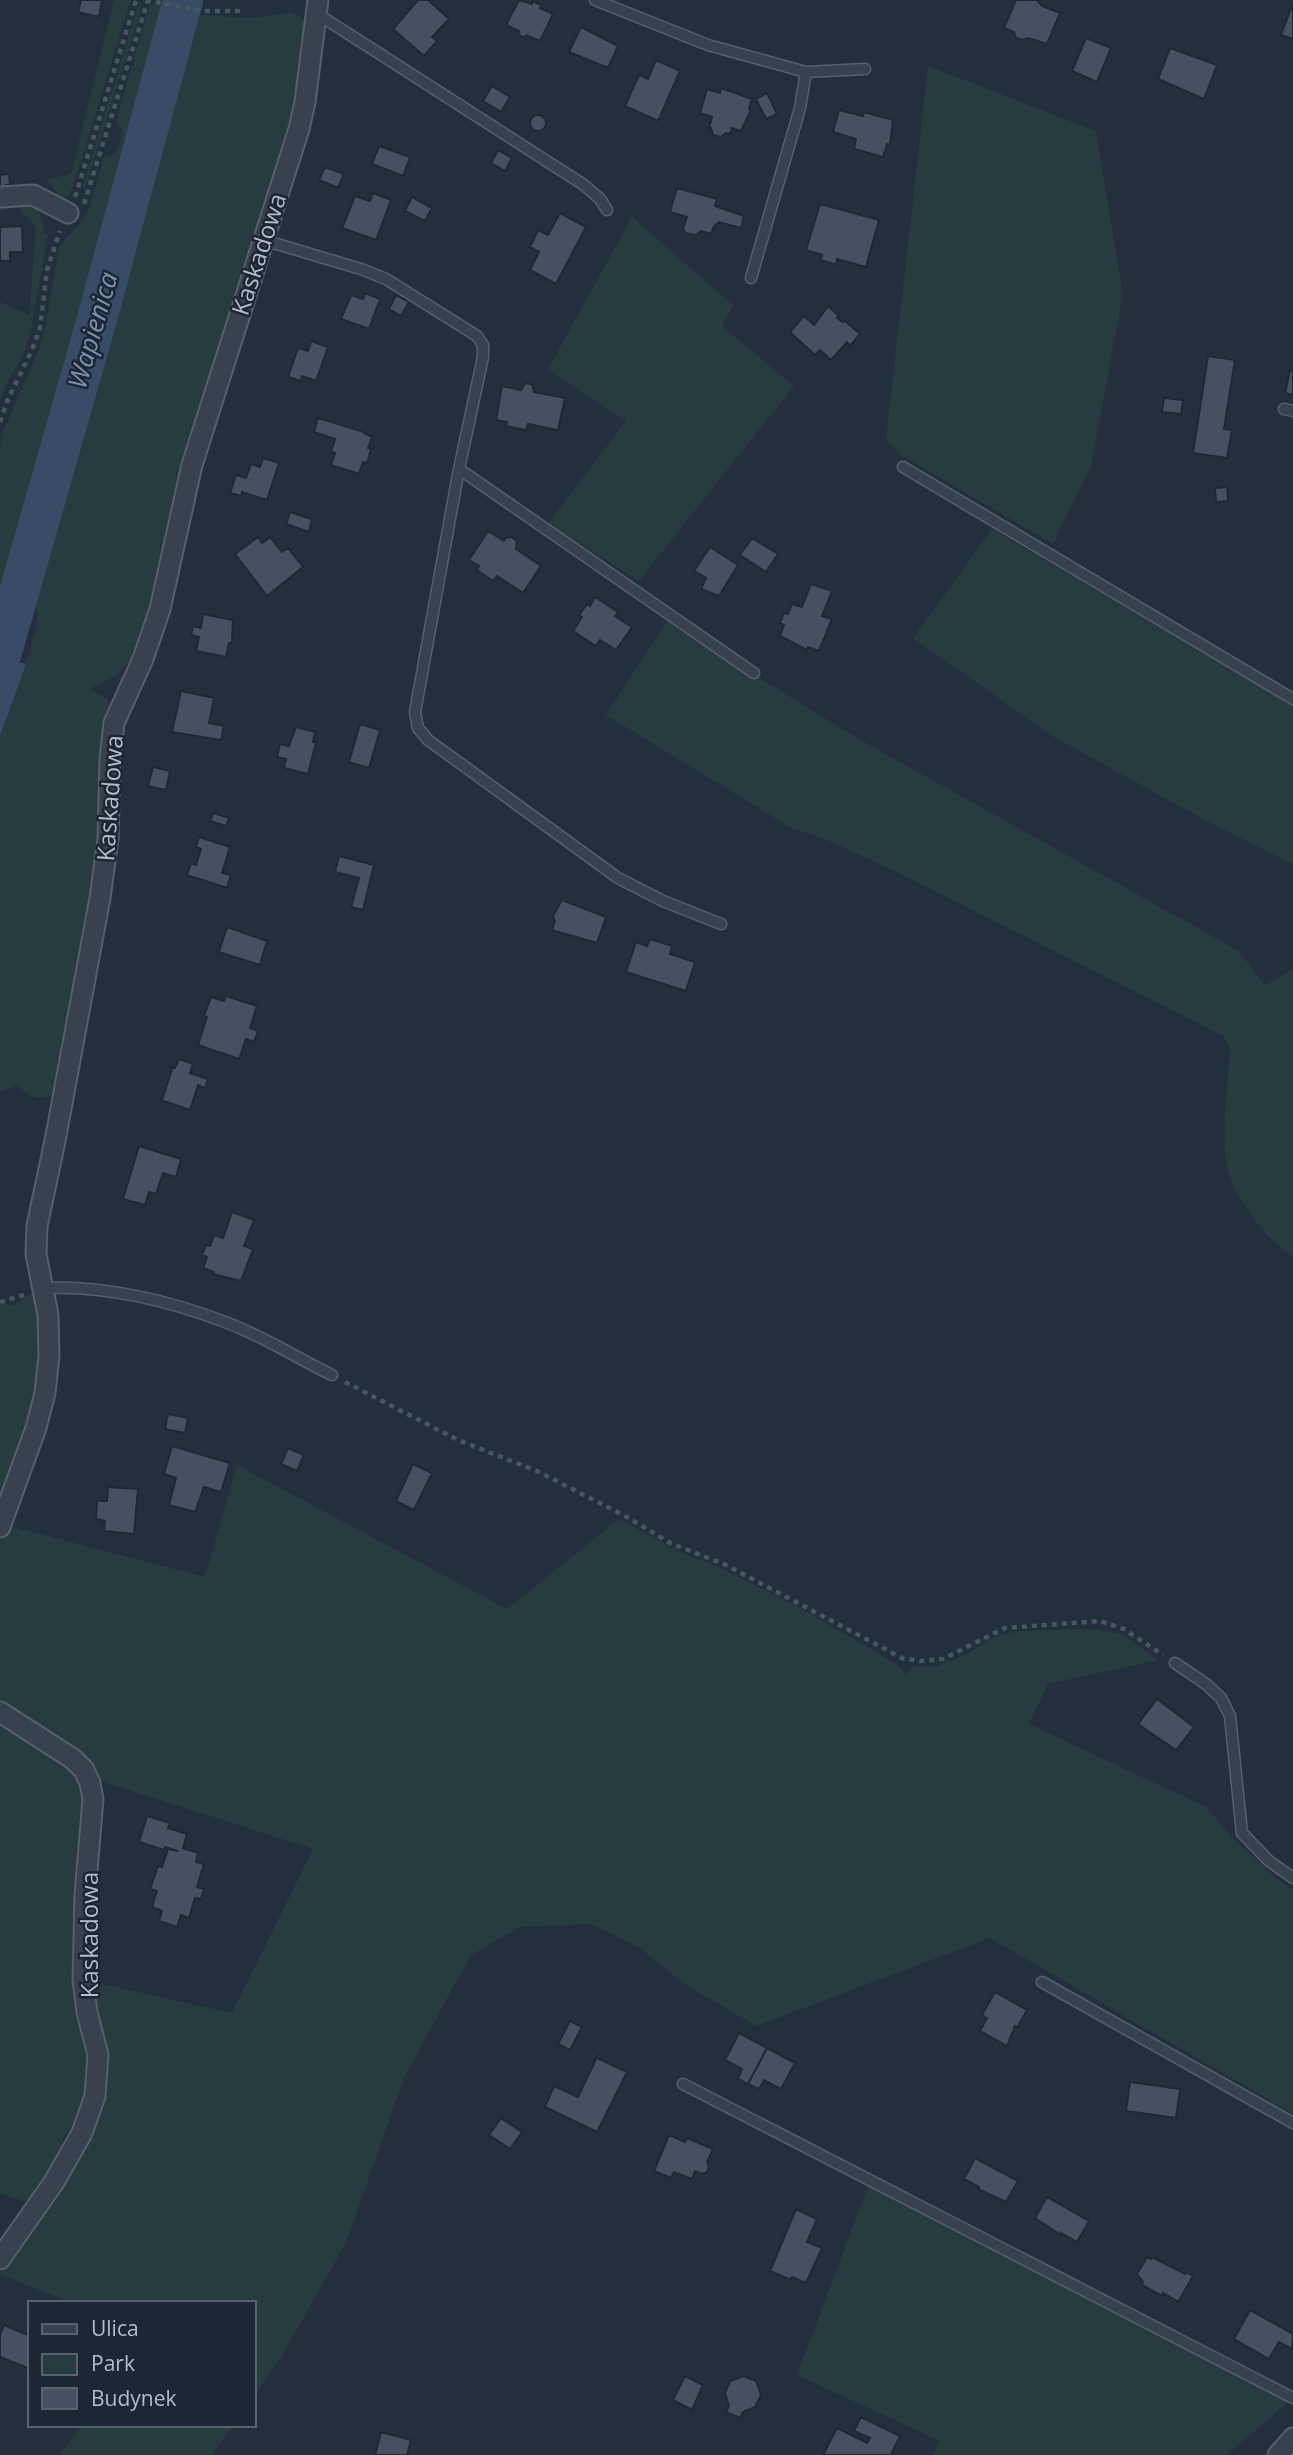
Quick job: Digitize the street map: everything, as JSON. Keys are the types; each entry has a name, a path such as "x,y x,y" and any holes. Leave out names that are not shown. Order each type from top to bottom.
{"street":[{"name":"Kaskadowa","path":"0,1527 46,1393 48,1329 45,1288 36,1254 37,1226 102,888 108,839 110,759 114,723 143,659 160,608 192,465 299,129 317,6"},
{"path":"0,197 33,195 68,213"},
{"name":"Kaskadowa","path":"0,1712 73,1759 90,1783 93,1799 85,1895 83,1980 87,2012 98,2056 95,2096 82,2133 54,2182 0,2259"},
{"path":"1278,2455 1293,2438"}],"lane":[{"path":"595,0 708,45 806,72 865,69"},
{"path":"317,6 571,176 600,199 607,210"},
{"path":"751,278 800,108 806,72"},
{"path":"262,240 386,279 477,336 483,345 483,357 459,469 415,712 418,728 428,740 618,878 663,901 721,924"},
{"path":"903,467 1293,699"},
{"path":"459,469 754,673"},
{"path":"45,1288 92,1290 130,1296 227,1322 332,1375"},
{"path":"1175,1663 1221,1698 1230,1716 1242,1833 1269,1860 1293,1878"},
{"path":"1042,1982 1293,2123"},
{"path":"683,2084 1293,2398"}],"path":[{"path":"0,422 36,339 47,270 78,190 136,0"},
{"path":"68,213 85,203 147,0 191,8 244,11"},
{"path":"332,1375 458,1440 537,1471 627,1517 672,1544 724,1564 902,1658 920,1661 943,1659 1005,1629 1100,1621 1124,1629 1175,1663"}],"green space":[{"path":"114,0 131,0 73,187 67,197 58,198 52,185 45,180 71,174"},
{"path":"150,4 174,8 13,573 0,592 0,446 3,432 38,352 45,328 59,247 83,220 90,207 104,156 116,154 122,129 116,121"},
{"path":"138,6 142,7 85,189 82,188"},
{"path":"288,12 301,17 308,30 300,101 169,552 134,657 117,675 90,689 108,700 101,840 57,1092 41,1098 17,1086 3,1090 0,1094 0,736 37,625 35,579 73,446 186,13 250,18"},
{"path":"928,66 1096,131 1123,294 1091,467 1053,544 902,456 886,439"},
{"path":"0,202 31,205 40,215 44,233 48,234 30,334 24,353 0,401 0,302 29,315 36,228 18,207 0,211"},
{"path":"632,217 733,305 722,326 794,386 639,581 548,524 626,421 548,369"},
{"path":"992,529 1293,705 1293,864 1201,818 1054,737 913,638"},
{"path":"667,621 857,738 1239,951 1265,985 1293,970 1293,1257 1270,1237 1248,1211 1227,1167 1225,1126 1230,1049 1223,1036 895,871 832,842 793,829 606,715"},
{"path":"33,1293 41,1295 41,1387 0,1512 0,1301 12,1306"},
{"path":"237,1465 507,1609 619,1519 687,1555 721,1568 802,1609 895,1663 907,1675 912,1667 938,1666 965,1655 996,1636 1019,1631 1092,1629 1122,1634 1158,1660 1048,1684 1029,1724 1206,1807 1234,1839 1275,1877 1293,1889 1293,2114 990,1938 756,2026 683,1983 640,1948 591,1924 519,1927 470,1956 404,2078 346,2243 280,2359 256,2393 256,2301 67,2301 0,2274 92,2125 89,1981 232,2013 313,1849 94,1779 0,1705 0,1541 6,1525 205,1577"},
{"path":"0,1722 61,1760 76,1773 84,1797 93,2054 89,2095 79,2126 66,2133 54,2161 27,2202 0,2193"},
{"path":"869,2184 987,2248 1288,2402 1227,2455 933,2455 940,2441 797,2375"},
{"path":"81,2427 232,2427 212,2455 59,2455"}],"water":[{"path":"0,656 26,664 0,736"}],"building":[{"path":"81,0 102,0 99,17 78,12"},
{"path":"418,0 428,0 449,19 432,37 437,41 424,56 393,29"},
{"path":"519,0 532,4 533,1 553,14 540,41 526,35 525,38 518,34 519,31 506,25"},
{"path":"1016,0 1037,0 1042,6 1060,13 1047,44 1028,38 1016,38 1014,32 1004,28"},
{"path":"1293,3 1293,39 1281,35"},
{"path":"581,27 618,46 608,68 569,52"},
{"path":"1086,38 1111,48 1097,82 1072,71"},
{"path":"1170,48 1217,65 1204,99 1158,79"},
{"path":"656,60 680,71 658,121 625,106 639,75 648,79"},
{"path":"492,86 510,97 501,112 483,101"},
{"path":"721,88 752,99 751,110 741,131 732,128 730,134 726,133 721,137 713,135 709,128 712,117 700,113 707,89 720,93"},
{"path":"767,93 777,114 766,119 756,99"},
{"path":"839,110 863,116 864,112 893,120 890,145 887,144 883,157 854,149 856,139 833,132"},
{"path":"538,115 544,117 544,129 538,131 532,129 530,123 532,117"},
{"path":"379,146 410,157 403,176 372,164"},
{"path":"498,150 512,158 505,171 491,163"},
{"path":"325,167 344,174 338,188 319,180"},
{"path":"9,174 10,184 0,187 0,175"},
{"path":"677,188 717,199 715,206 744,216 741,228 719,222 711,234 701,231 696,235 685,233 683,228 687,217 670,212"},
{"path":"373,193 391,200 376,240 342,228 355,196 370,201"},
{"path":"412,197 432,208 425,221 405,211"},
{"path":"820,204 879,220 866,267 837,259 836,265 821,260 822,255 806,250"},
{"path":"560,213 586,227 556,284 530,270 539,252 530,247 538,230 548,235"},
{"path":"22,226 23,252 10,252 10,261 0,261 0,227"},
{"path":"365,293 380,299 369,329 341,319 351,295 363,299"},
{"path":"396,295 409,302 401,316 389,309"},
{"path":"828,306 839,316 837,318 843,322 844,320 860,334 850,346 847,342 831,360 820,350 815,355 790,332 804,316 814,325"},
{"path":"311,341 328,347 316,381 302,376 301,381 288,377 298,348 308,351"},
{"path":"1208,356 1235,360 1224,429 1232,430 1227,458 1193,453"},
{"path":"1290,370 1293,371 1293,395 1285,393"},
{"path":"525,383 532,384 534,392 565,398 558,430 528,424 526,430 506,426 507,422 496,420 502,386 521,390"},
{"path":"1164,398 1183,400 1181,414 1162,412"},
{"path":"318,418 372,437 367,463 363,462 359,474 331,465 335,453 331,452 335,439 314,432"},
{"path":"263,458 279,463 267,500 242,492 241,496 230,493 236,475 246,478 251,464 260,467"},
{"path":"1227,487 1228,501 1216,502 1215,488"},
{"path":"290,512 312,519 309,532 286,524"},
{"path":"488,531 504,541 512,537 517,541 516,549 541,566 523,593 497,576 493,581 477,570 479,566 469,560"},
{"path":"258,537 262,543 270,537 282,552 288,548 303,567 267,596 235,554"},
{"path":"752,538 778,554 766,572 740,555"},
{"path":"710,547 738,565 719,596 701,589 706,578 694,571"},
{"path":"811,584 832,591 822,616 832,619 819,651 808,647 807,650 780,636 784,625 780,623 784,613 788,614 792,604 802,607"},
{"path":"595,597 618,612 615,616 632,627 616,650 600,640 596,646 573,631 582,617 579,615 587,604 590,606"},
{"path":"203,614 233,620 232,643 229,643 226,657 196,651 199,637 191,635 193,626 201,628"},
{"path":"181,691 214,698 209,723 224,726 221,740 172,732"},
{"path":"360,724 380,730 369,768 349,762"},
{"path":"296,727 315,732 313,742 316,743 308,774 284,768 286,759 277,757 280,744 289,746"},
{"path":"153,767 170,771 166,790 148,786"},
{"path":"213,813 229,818 226,826 210,821"},
{"path":"199,837 230,847 222,873 231,875 227,888 187,875 191,863 196,865 201,849 196,847"},
{"path":"339,856 374,865 363,910 351,907 359,878 335,872"},
{"path":"562,900 606,917 597,943 552,930 555,921 553,916"},
{"path":"227,927 267,941 260,965 219,952"},
{"path":"650,939 672,946 670,954 695,962 686,991 626,972 636,942 647,946"},
{"path":"226,996 257,1006 250,1028 258,1031 254,1042 246,1039 239,1059 198,1045 211,997 224,1001"},
{"path":"179,1059 193,1064 190,1073 208,1079 205,1088 198,1085 190,1110 158,1099 162,1100 172,1069 169,1066 175,1068"},
{"path":"139,1146 181,1159 176,1177 163,1173 156,1194 149,1192 145,1205 123,1199"},
{"path":"232,1212 254,1220 244,1246 253,1249 241,1281 213,1274 214,1272 203,1268 207,1257 202,1255 206,1245 210,1246 214,1235 223,1238"},
{"path":"168,1414 188,1418 185,1433 165,1429"},
{"path":"172,1446 230,1463 221,1492 204,1487 195,1512 169,1505 176,1478 164,1474"},
{"path":"288,1448 304,1455 297,1471 281,1464"},
{"path":"413,1464 432,1473 414,1510 396,1501"},
{"path":"108,1487 138,1489 134,1534 104,1531 105,1521 96,1519 97,1501 107,1501"},
{"path":"1157,1699 1194,1727 1176,1750 1138,1724"},
{"path":"147,1816 170,1823 168,1828 187,1834 183,1848 198,1853 196,1862 204,1864 197,1887 204,1889 201,1899 195,1898 189,1918 181,1915 177,1927 159,1921 162,1911 152,1907 157,1891 150,1889 158,1866 162,1867 168,1849 178,1851 165,1847 164,1850 139,1842"},
{"path":"995,1992 1027,2010 1017,2028 1015,2026 1007,2046 980,2031 987,2018 982,2015"},
{"path":"570,2021 582,2027 570,2050 558,2044"},
{"path":"739,2033 767,2048 748,2084 738,2079 742,2069 725,2060"},
{"path":"767,2048 795,2063 781,2089 764,2080 759,2089 748,2084"},
{"path":"598,2055 599,2059 627,2072 597,2132 545,2107 554,2086 578,2097"},
{"path":"1130,2082 1180,2089 1176,2118 1126,2111"},
{"path":"501,2118 522,2132 510,2149 489,2135"},
{"path":"669,2135 685,2142 687,2138 713,2149 707,2162 707,2172 702,2174 695,2171 692,2179 674,2172 671,2178 654,2171"},
{"path":"975,2158 1018,2181 1006,2202 964,2179"},
{"path":"1047,2197 1089,2221 1077,2242 1035,2218"},
{"path":"796,2209 817,2219 807,2242 822,2248 806,2283 770,2271"},
{"path":"1147,2257 1193,2276 1177,2304 1177,2301 1163,2293 1162,2296 1142,2285 1143,2282 1137,2274"},
{"path":"1250,2310 1293,2334 1292,2349 1279,2342 1269,2359 1234,2339"},
{"path":"4,2325 28,2335 28,2368 0,2357 0,2335"},
{"path":"685,2376 703,2385 692,2410 673,2400"},
{"path":"744,2376 756,2381 761,2395 755,2407 743,2412 740,2418 726,2412 729,2406 725,2393 730,2381"},
{"path":"861,2417 900,2436 891,2455 823,2455 837,2428 867,2443 870,2438 854,2431"},
{"path":"381,2432 411,2440 407,2455 375,2455"}],"waterway":[{"name":"Wapienica","path":"0,659 97,319 183,0"}]}
